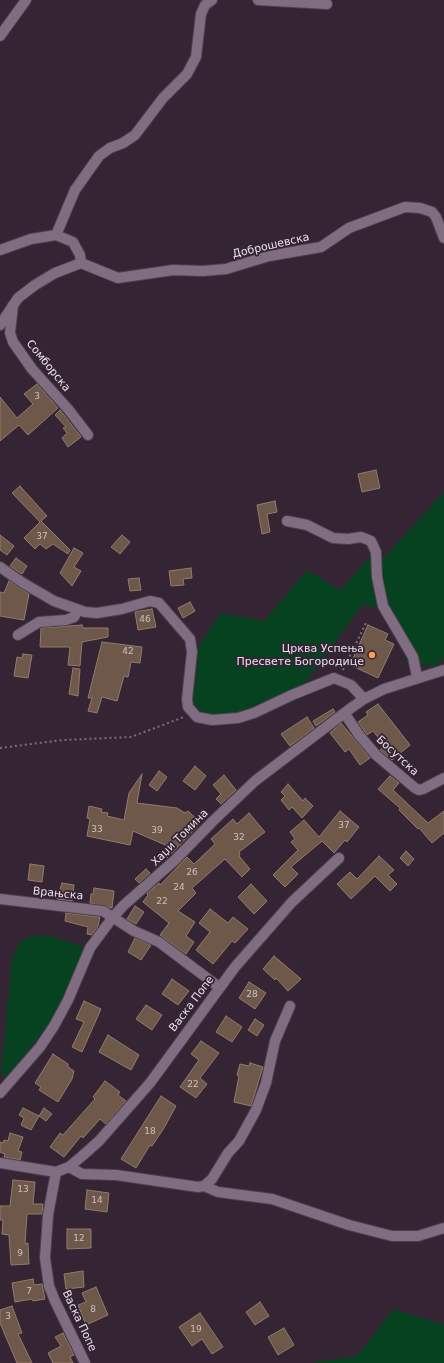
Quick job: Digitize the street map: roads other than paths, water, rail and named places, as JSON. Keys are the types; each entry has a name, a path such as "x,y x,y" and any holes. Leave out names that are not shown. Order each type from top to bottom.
{"street":[{"path":"0,36 26,0"},
{"path":"258,0 327,4"},
{"path":"56,235 75,190 94,161 104,151 123,143 135,135 163,98 187,74 196,57 201,14 209,1"},
{"name":"Доброшевска","path":"81,263 118,278 173,270 220,270 269,256 321,247 349,228 405,207 420,208 432,212 436,217 444,238"},
{"path":"0,325 13,304 35,285 56,273 81,263 80,255 73,242 56,235 31,238 1,248"},
{"name":"Сомборска","path":"13,304 10,334 13,342 32,369 68,409 88,435"},
{"path":"288,521 307,525 333,538 348,539 361,537 371,541 376,552 377,577 383,606 413,656 417,677"},
{"path":"0,567 23,583 54,601 78,610 97,613 150,601 159,603 190,639 192,652 187,699 188,707 193,714 212,720 238,718 254,713 327,680 339,678 358,690 364,699"},
{"path":"18,635 39,622 66,620 74,616 78,610"},
{"name":"Хаџи Томина","path":"0,1093 40,1047 54,1026 68,1000 90,948 112,917 175,860 255,781 364,699 417,677 444,670"},
{"name":"Босутска","path":"345,714 359,735 376,755 415,788 419,790 423,789 444,778"},
{"name":"Васка Попе","path":"85,1363 49,1286 45,1258 48,1215 56,1172 69,1167 99,1141 145,1088 235,967 292,902 339,858"},
{"name":"Врањска","path":"0,899 103,911 134,931 159,942 219,987"},
{"path":"69,1167 82,1174 116,1175 198,1187 204,1186 212,1179 228,1154 239,1141 256,1110 266,1083 275,1041 290,1006"},
{"path":"0,1162 56,1172"},
{"path":"204,1186 218,1192 272,1199 349,1225 392,1236 418,1236 444,1228"}],"place":[{"name":"Црква Успења Пресвете Богородице","path":"372,655"}]}
